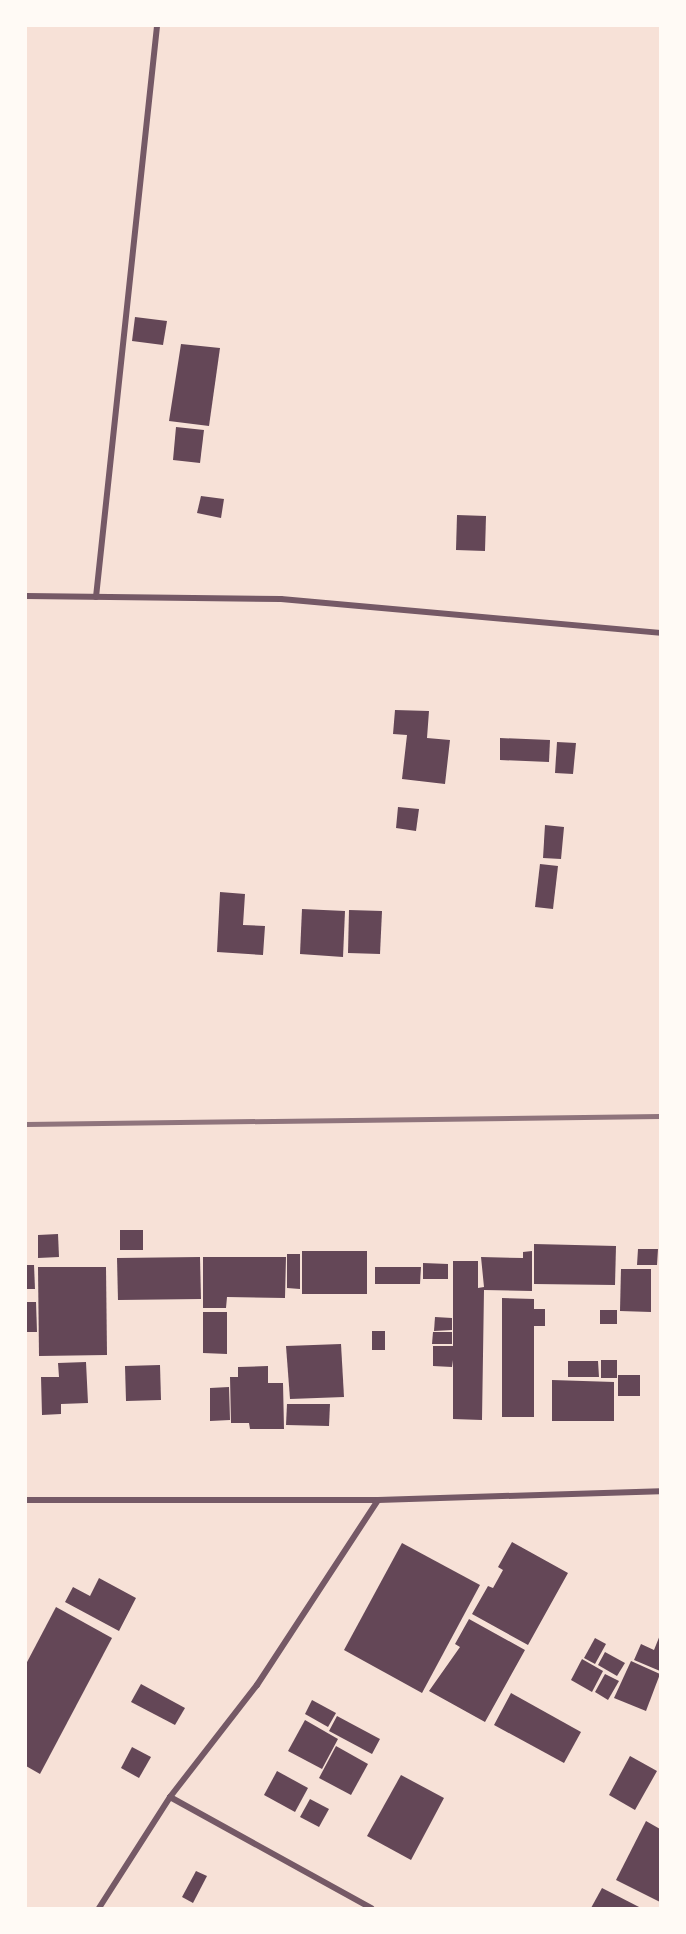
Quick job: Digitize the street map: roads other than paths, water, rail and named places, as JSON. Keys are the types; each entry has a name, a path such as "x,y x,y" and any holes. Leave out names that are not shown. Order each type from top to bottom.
{"street":[{"path":"96,597 157,26"},
{"path":"26,596 281,599 660,633"},
{"path":"26,1500 378,1500 660,1491"},
{"path":"99,1908 170,1797 257,1685 378,1500"},
{"path":"170,1797 371,1908"}],"railway":[{"path":"26,1124 660,1116"}]}
